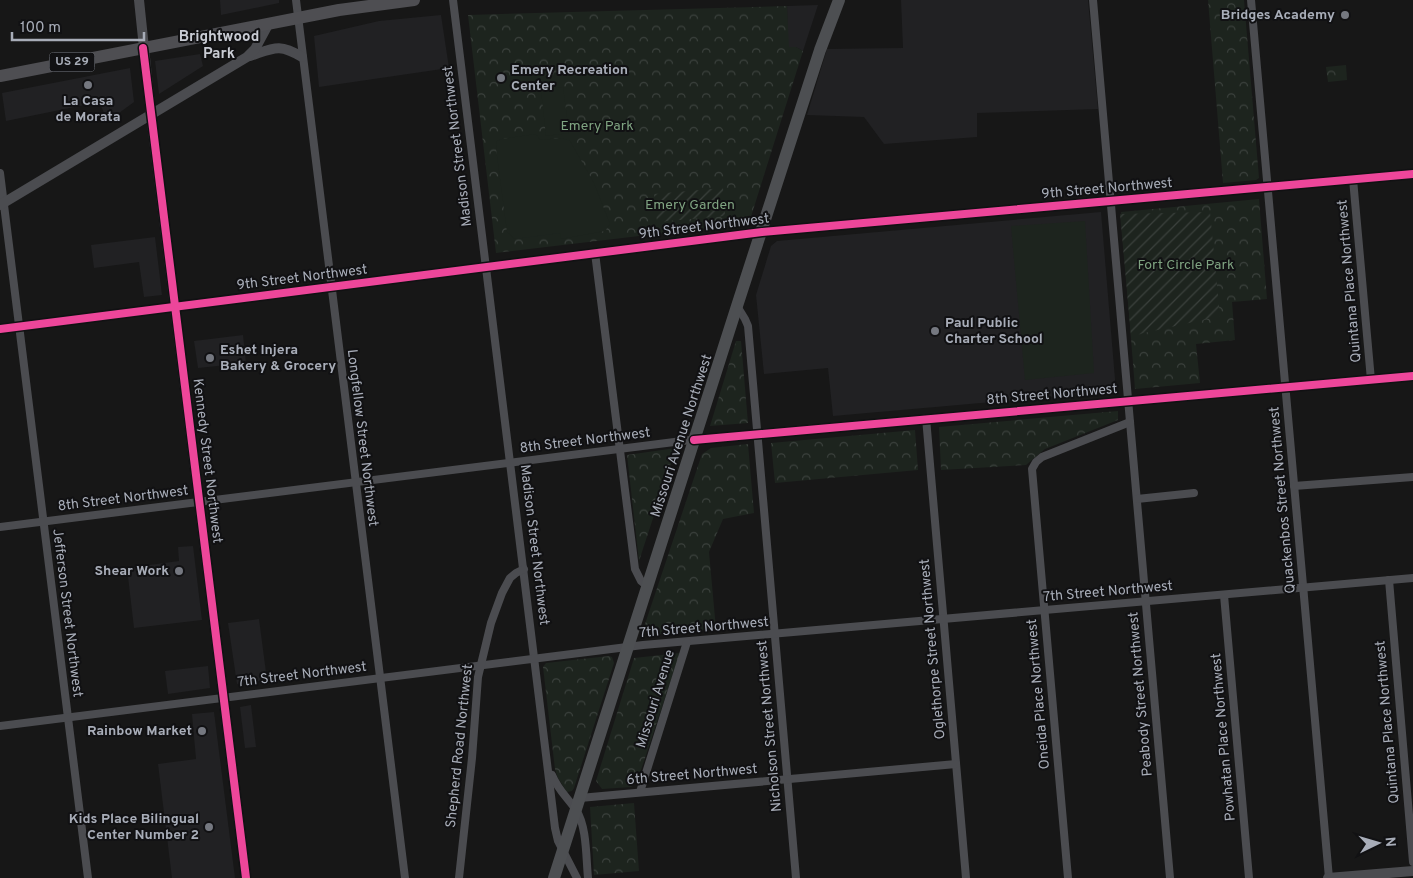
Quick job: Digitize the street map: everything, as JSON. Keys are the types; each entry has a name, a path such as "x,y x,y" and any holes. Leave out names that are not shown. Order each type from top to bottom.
{"highway":[{"name":"US 29","path":"0,76 350,8 414,0"}],"main road":[{"name":"Missouri Avenue Northwest","path":"554,878 820,50 839,0"}],"street":[{"name":"Kennedy Street Northwest","path":"139,0 151,115 246,878"},
{"name":"Longfellow Street Northwest","path":"296,0 330,287 405,878"},
{"name":"Madison Street Northwest","path":"453,0 555,828 558,840 577,878"},
{"name":"Peabody Street Northwest","path":"1093,0 1170,878"},
{"name":"Quackenbos Street Northwest","path":"1251,0 1328,878"},
{"path":"247,57 255,49 269,23"},
{"path":"2,204 247,57 274,48 283,48 302,57"},
{"name":"Jefferson Street Northwest","path":"0,173 2,204 88,878"},
{"name":"9th Street Northwest","path":"0,329 762,232 1413,174"},
{"name":"Quintana Place Northwest","path":"1354,179 1371,380"},
{"path":"595,253 635,569 641,581 647,586"},
{"name":"Nicholson Street Northwest","path":"737,306 748,326 796,878"},
{"name":"8th Street Northwest","path":"0,527 758,433 1413,376"},
{"name":"Oglethorpe Street Northwest","path":"926,418 966,878"},
{"name":"Oneida Place Northwest","path":"1068,878 1032,473 1034,466 1042,458 1130,422"},
{"path":"1294,486 1413,477"},
{"path":"1137,499 1194,493"},
{"name":"Shepherd Road Northwest","path":"459,878 480,666 491,623 502,593 510,578 524,569"},
{"name":"7th Street Northwest","path":"0,726 628,647 1413,578"},
{"name":"Quintana Place Northwest","path":"1389,580 1413,862"},
{"name":"Powhatan Place Northwest","path":"1224,595 1249,878"},
{"name":"Missouri Avenue","path":"640,792 687,642"},
{"name":"6th Street Northwest","path":"578,804 640,792 956,764"},
{"name":"Madison Street Northwest","path":"548,766 557,788 578,804 588,878"},
{"path":"1328,878 1413,870"}],"shaded area":[{"path":"220,0 279,0 279,3 221,15"},
{"path":"901,0 1088,0 1098,109 977,113 977,137 884,144 864,117 807,115 827,49 903,48"},
{"path":"818,5 803,51 796,47 788,47 787,6"},
{"path":"441,15 449,68 319,87 314,36 379,21"},
{"path":"200,54 203,66 159,94 155,61"},
{"path":"130,68 134,102 108,121 99,102 6,121 2,93"},
{"name":"Paul Public Charter School","path":"1101,212 1116,391 833,416 828,368 764,374 756,295 771,246 777,241"},
{"path":"155,237 162,295 144,297 139,262 94,268 91,245"},
{"path":"243,335 246,363 198,368 194,341"},
{"path":"193,546 202,620 134,628 127,568 179,561 178,547"},
{"path":"259,619 267,680 237,684 228,623"},
{"path":"208,666 210,688 168,694 165,671"},
{"path":"251,705 256,747 245,748 240,707"},
{"path":"214,712 235,878 172,878 158,764 196,759 192,714"}],"green space":[{"path":"1208,0 1244,0 1259,178 1256,180 1223,183"},
{"name":"Emery Park","path":"787,6 789,47 796,47 803,51 749,223 496,253 468,15"},
{"path":"1346,65 1347,80 1328,82 1326,67"},
{"path":"563,87 569,133 546,136 541,90"},
{"path":"536,134 540,140 561,138 570,141 594,183 610,224 605,231 561,239 560,233 515,239 507,232 496,148 497,141"},
{"name":"Emery Garden","path":"723,188 725,216 657,222 654,194"},
{"name":"Fort Circle Park","path":"1259,199 1267,299 1232,302 1235,340 1196,344 1200,383 1135,389 1121,212"},
{"path":"1210,212 1220,316 1131,336 1120,214"},
{"path":"1085,221 1094,373 1025,380 1011,226"},
{"path":"736,341 741,341 748,423 710,426"},
{"path":"1118,411 1118,420 1045,449 1026,465 941,470 939,427"},
{"path":"915,430 918,470 775,483 771,443"},
{"path":"748,444 754,513 723,519 709,552 716,629 648,635 644,627 702,454 711,448"},
{"path":"676,448 639,561 627,455"},
{"path":"680,653 637,782 631,787 602,789 596,781 634,658"},
{"path":"612,657 614,663 574,788 572,791 567,792 558,778 555,769 543,667 546,663"},
{"path":"634,803 639,871 594,875 590,807"}],"cycle path":[{"path":"143,48 246,878"},
{"path":"0,329 762,232 1413,174"},
{"path":"694,440 1413,376"}],"place":[{"name":"Bridges Academy","path":"1345,15"},
{"name":"Emery Recreation Center","path":"501,78"},
{"name":"La Casa de Morata","path":"88,85"},
{"name":"Paul Public Charter School","path":"935,331"},
{"name":"Eshet Injera Bakery & Grocery","path":"210,358"},
{"name":"Shear Work","path":"179,571"},
{"name":"Rainbow Market","path":"202,731"},
{"name":"Kids Place Bilingual Center Number 2","path":"209,827"}],"district":[{"name":"Brightwood Park","path":"219,46"}]}
